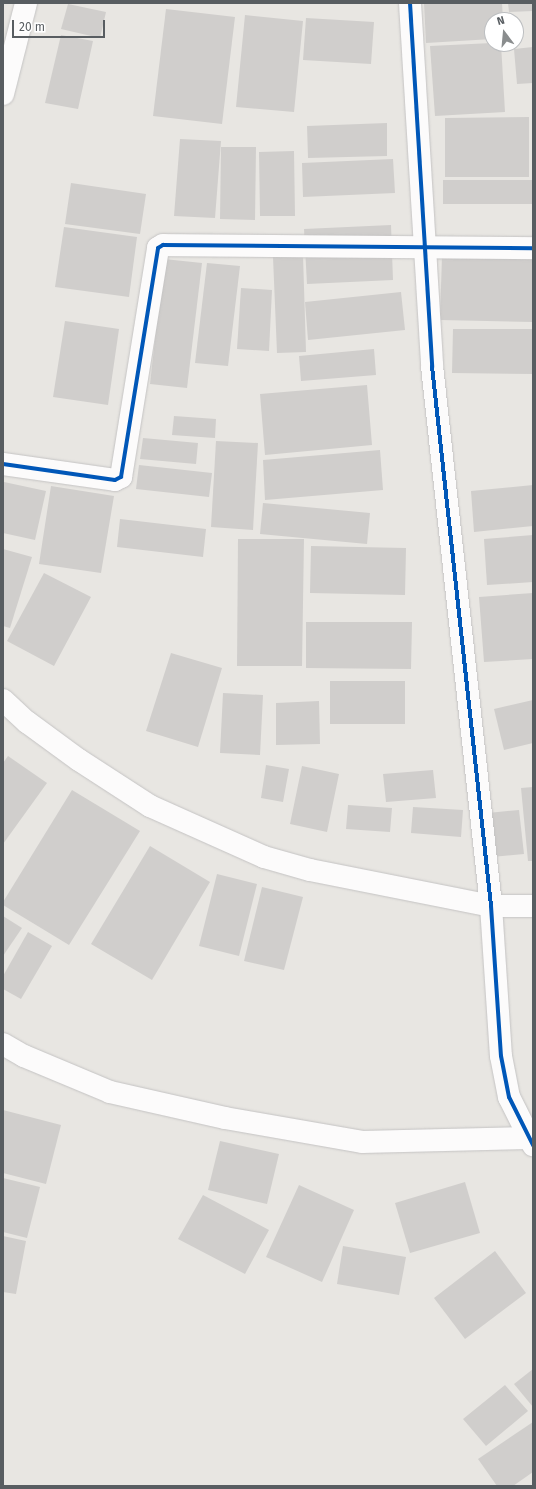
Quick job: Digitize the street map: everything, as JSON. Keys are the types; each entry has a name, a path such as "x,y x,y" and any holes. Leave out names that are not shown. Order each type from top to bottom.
{"street":[{"path":"3,94 26,3"},
{"path":"3,1044 24,1056 110,1092 225,1118 362,1142 531,1142 509,1097 501,1056 491,906 432,366 426,247 410,3"},
{"path":"3,464 115,480 121,477 158,248 163,245 533,248"},
{"path":"3,700 33,726 150,806 216,837 264,857 310,870 491,906 533,906"}],"building":[{"path":"424,3 502,3 503,12 484,12 484,39 426,43"},
{"path":"508,3 533,3 533,11 509,12"},
{"path":"68,4 106,12 100,38 61,29"},
{"path":"166,9 235,17 222,124 153,116"},
{"path":"245,15 303,21 294,112 236,107"},
{"path":"306,18 374,22 371,64 303,60"},
{"path":"61,35 93,41 78,109 45,103"},
{"path":"484,43 484,52 501,52 505,112 435,116 430,46"},
{"path":"533,47 533,83 517,84 514,52 524,52 524,48"},
{"path":"529,117 529,177 445,177 445,118"},
{"path":"387,123 387,156 308,158 307,126"},
{"path":"180,139 221,141 215,218 174,216"},
{"path":"221,147 256,147 255,220 220,219"},
{"path":"294,151 295,216 260,216 259,152"},
{"path":"393,159 395,193 303,197 302,163"},
{"path":"443,180 533,180 533,204 443,204"},
{"path":"71,183 146,194 140,234 65,224"},
{"path":"391,225 393,280 307,284 304,229"},
{"path":"64,227 137,237 129,297 55,287"},
{"path":"303,255 306,352 277,353 273,257"},
{"path":"442,255 533,257 533,322 440,320"},
{"path":"164,259 202,263 187,388 150,384"},
{"path":"207,263 240,266 228,366 195,363"},
{"path":"241,288 272,290 269,351 237,349"},
{"path":"401,292 405,330 308,340 305,302"},
{"path":"65,321 119,329 108,405 53,397"},
{"path":"453,329 533,329 533,374 452,373"},
{"path":"374,349 376,375 301,381 299,356"},
{"path":"367,385 372,445 265,455 260,394"},
{"path":"174,416 216,419 215,438 172,435"},
{"path":"143,438 198,443 196,464 140,459"},
{"path":"216,441 258,443 253,530 211,527"},
{"path":"380,450 383,490 265,500 263,460"},
{"path":"139,465 212,473 209,497 136,489"},
{"path":"4,482 46,491 35,540 3,533"},
{"path":"533,485 533,526 474,532 471,491"},
{"path":"51,486 114,496 101,573 39,564"},
{"path":"263,503 370,513 367,544 260,534"},
{"path":"120,519 206,529 203,557 117,547"},
{"path":"533,535 533,582 487,585 484,539"},
{"path":"238,539 304,539 302,666 237,666"},
{"path":"311,546 406,548 405,595 310,593"},
{"path":"3,549 32,557 10,628 3,626"},
{"path":"44,573 91,597 54,666 7,641"},
{"path":"533,593 533,659 484,662 479,597"},
{"path":"306,622 412,622 411,669 306,668"},
{"path":"171,653 222,668 198,747 146,731"},
{"path":"330,681 405,681 405,724 330,724"},
{"path":"223,693 263,695 260,755 220,753"},
{"path":"533,700 533,743 504,750 494,709"},
{"path":"319,701 320,744 276,745 276,703"},
{"path":"8,756 47,783 3,844 3,763"},
{"path":"266,765 289,769 283,802 261,798"},
{"path":"302,766 339,774 327,832 290,824"},
{"path":"433,770 436,798 386,802 383,774"},
{"path":"533,787 533,861 528,861 521,788"},
{"path":"72,790 140,831 69,945 3,905 3,902"},
{"path":"348,805 392,808 390,832 346,829"},
{"path":"413,807 463,810 461,837 411,833"},
{"path":"519,810 524,854 492,857 488,813"},
{"path":"150,846 210,882 152,980 91,944"},
{"path":"217,874 257,884 239,956 199,946"},
{"path":"262,887 303,897 284,970 244,961"},
{"path":"3,916 22,928 3,956"},
{"path":"28,932 52,946 21,999 3,989 3,976"},
{"path":"3,1110 61,1125 46,1184 3,1173"},
{"path":"220,1141 279,1154 267,1204 208,1190"},
{"path":"3,1178 40,1187 27,1238 3,1232"},
{"path":"465,1182 480,1233 410,1253 395,1203"},
{"path":"299,1185 354,1210 322,1282 266,1257"},
{"path":"203,1195 269,1230 245,1274 178,1239"},
{"path":"3,1236 26,1241 16,1294 3,1292"},
{"path":"343,1246 406,1257 399,1295 337,1284"},
{"path":"495,1251 526,1293 465,1339 434,1298"},
{"path":"533,1369 533,1407 514,1384"},
{"path":"505,1385 528,1411 486,1446 463,1419"},
{"path":"533,1422 533,1472 513,1486 497,1486 478,1459"}],"cycle path":[{"path":"410,3 432,366 491,906 501,1056 509,1097 533,1145"},
{"path":"3,464 115,480 121,477 158,248 163,245 533,248"}]}
